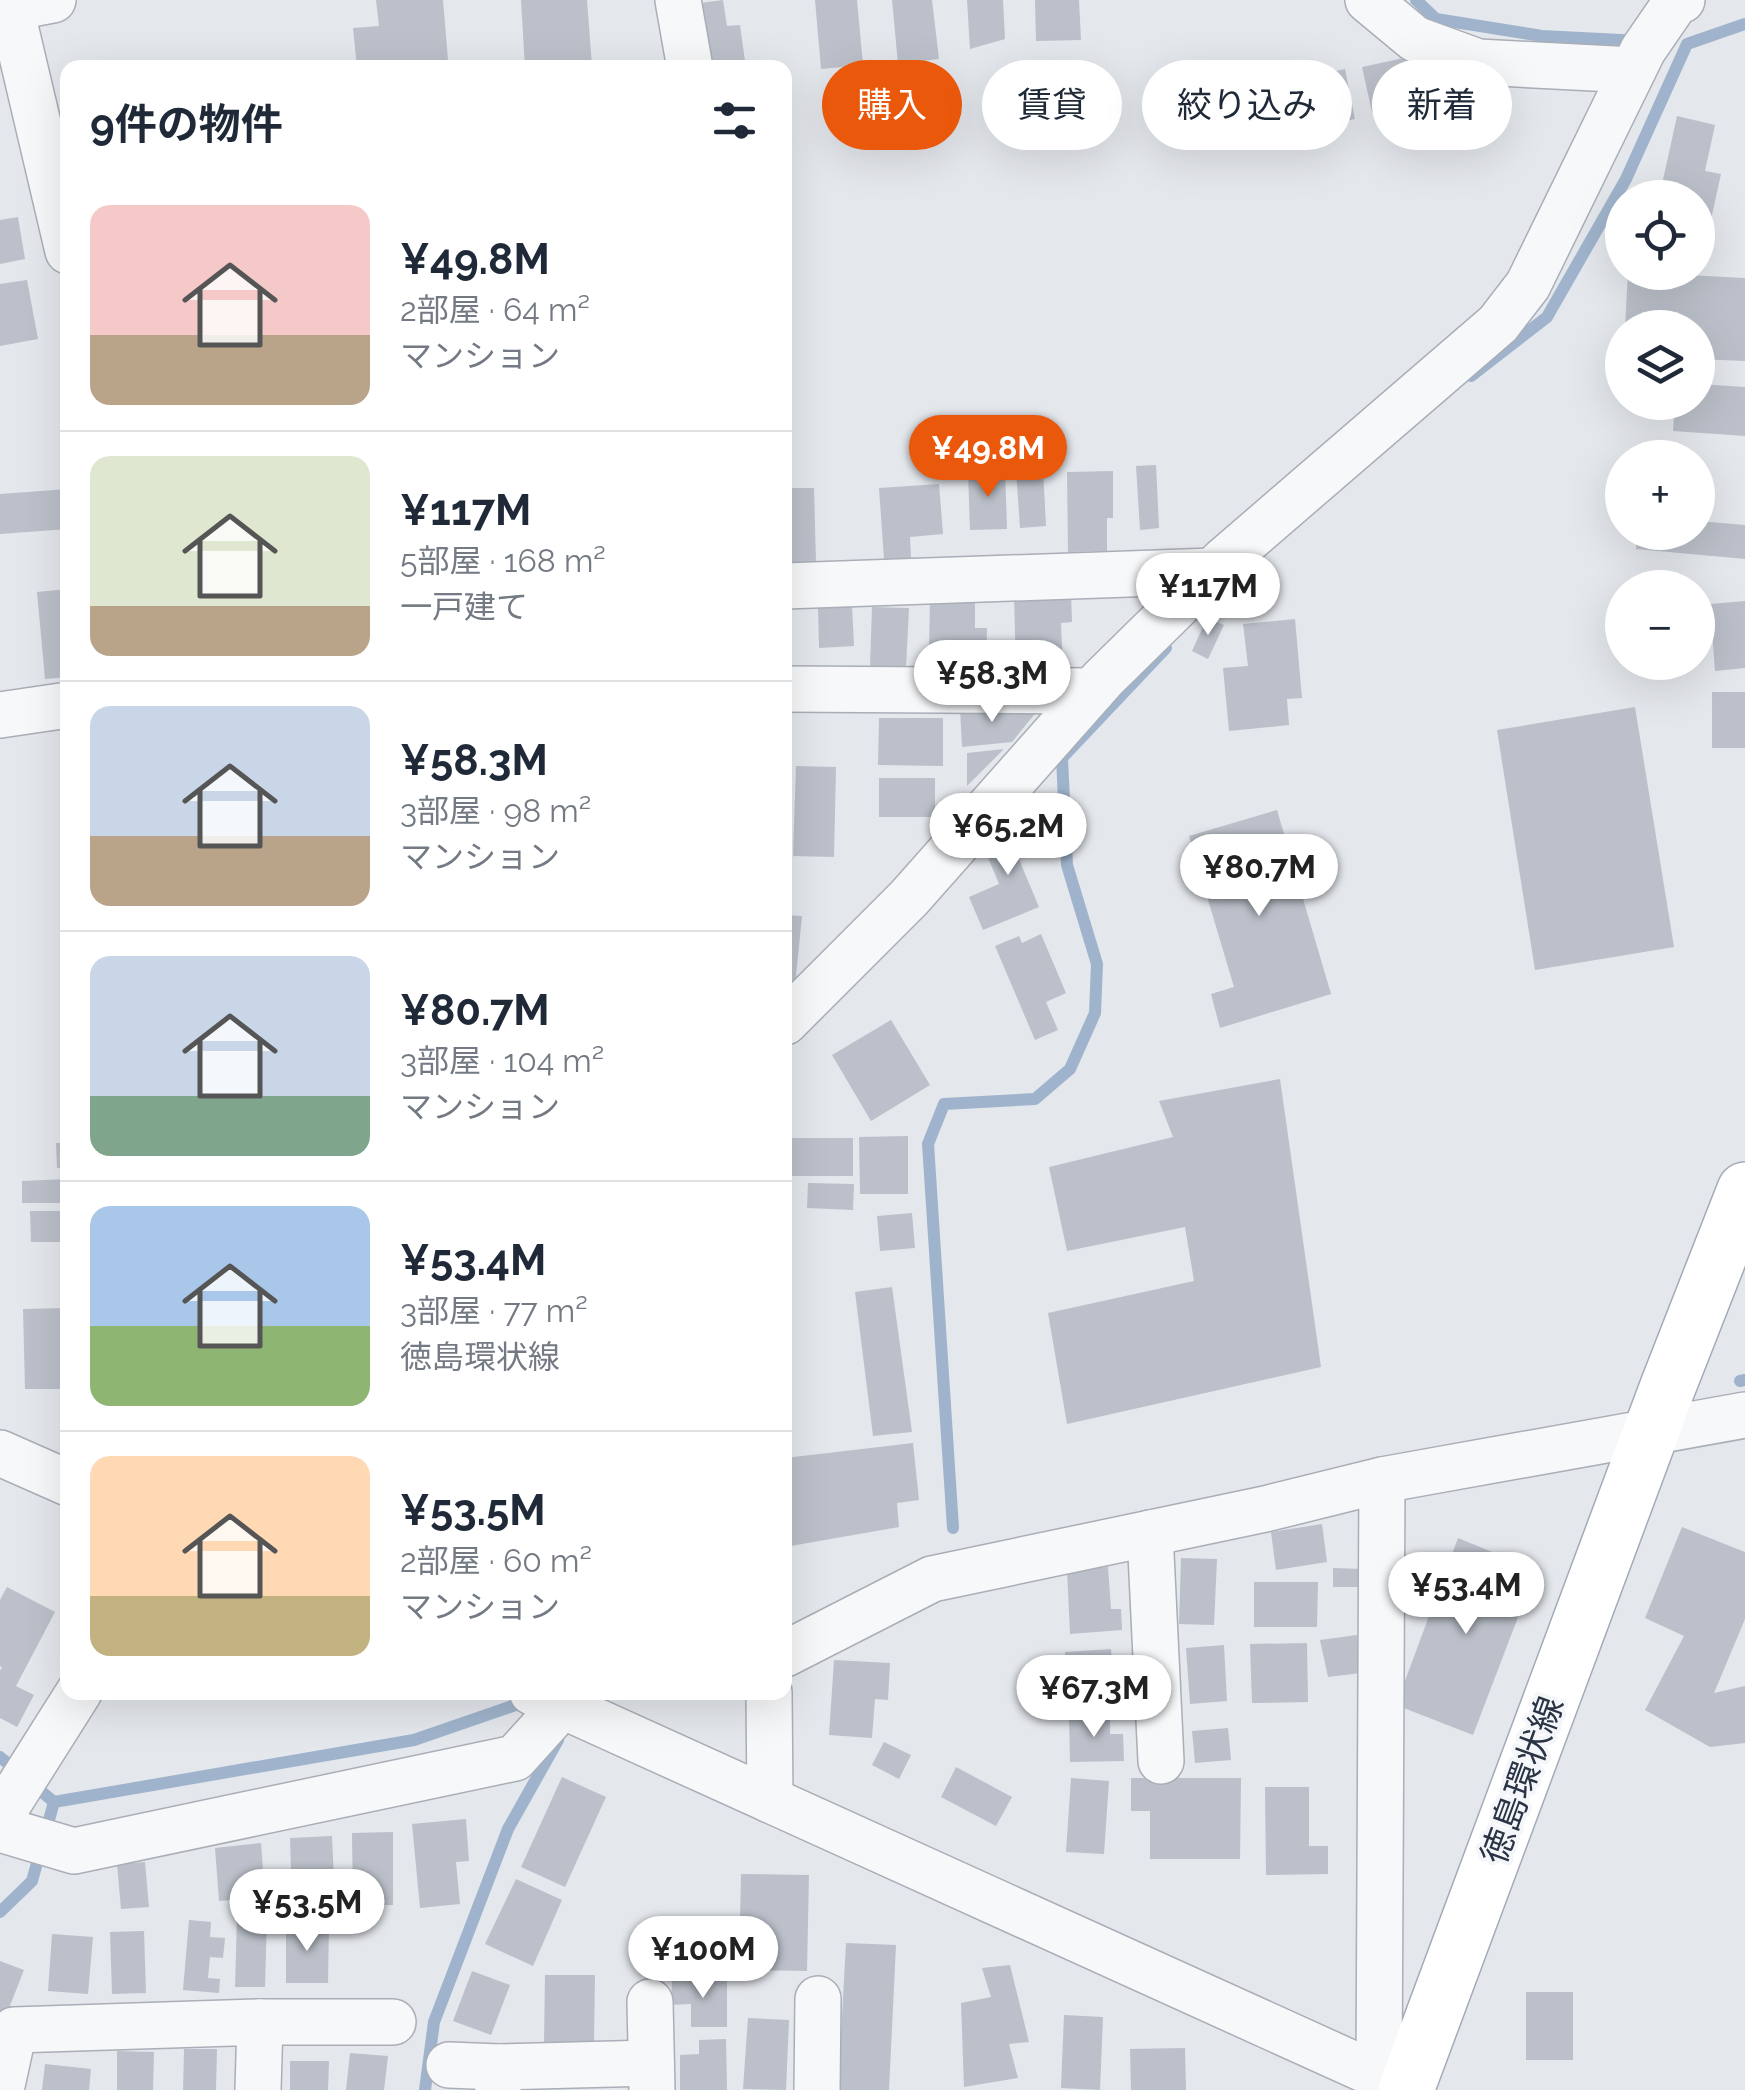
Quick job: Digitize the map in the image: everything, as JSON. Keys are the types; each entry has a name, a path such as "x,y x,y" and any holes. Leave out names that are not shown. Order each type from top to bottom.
{"main road":[{"name":"徳島環状線","path":"1400,2086 1745,1190"}],"street":[{"path":"678,0 689,60"},
{"path":"1368,0 1414,40 1478,62 1633,70"},
{"path":"792,1015 909,898 1092,691 1213,571 1498,324 1528,284 1643,50 1676,2 1682,0"},
{"path":"21,6 60,209"},
{"path":"792,586 1213,571"},
{"path":"792,690 1092,691"},
{"path":"0,715 60,706"},
{"path":"792,1650 932,1578 1265,1509 1382,1480 1745,1415"},
{"path":"0,1452 60,1478"},
{"path":"549,1700 1400,2086 1382,1480"},
{"path":"1150,1533 1161,1761"},
{"path":"0,1817 74,1700"},
{"path":"0,1829 74,1851 515,1758 546,1700"},
{"path":"769,1700 770,1800"},
{"path":"817,2090 818,2000"},
{"path":"448,2064 498,2078 652,2076 650,2002"},
{"path":"258,2090 260,2022"},
{"path":"2,2090 14,2030 393,2022"}],"building":[{"path":"376,0 443,0 448,60 356,60 353,28 379,26"},
{"path":"521,0 587,0 592,60 525,60"},
{"path":"723,0 727,26 740,25 745,60 701,60 693,4"},
{"path":"815,0 857,0 863,60 822,60 821,69"},
{"path":"892,0 932,0 939,59 898,60"},
{"path":"967,0 1003,0 1005,39 970,49"},
{"path":"1035,0 1079,0 1081,40 1036,41"},
{"path":"1372,65 1372,112 1362,67"},
{"path":"1677,116 1715,125 1705,171 1721,174 1715,201 1715,180 1663,180"},
{"path":"18,217 25,259 0,264 0,220"},
{"path":"1715,276 1745,278 1745,361 1715,360 1715,310 1626,310 1627,290 1715,290"},
{"path":"27,280 38,339 0,346 0,284"},
{"path":"1715,385 1745,387 1745,436 1673,431 1674,420 1715,420"},
{"path":"1156,465 1159,528 1140,530 1136,466"},
{"path":"1043,469 1046,526 1020,528 1016,470"},
{"path":"1005,470 1007,529 970,530 968,471"},
{"path":"1113,471 1113,518 1107,518 1107,551 1068,552 1067,472"},
{"path":"939,484 943,534 910,537 911,558 884,559 879,488"},
{"path":"792,488 814,488 816,564 792,565"},
{"path":"60,490 60,530 0,534 0,494"},
{"path":"1715,522 1745,525 1745,559 1647,550 1715,550"},
{"path":"60,590 60,678 45,679 37,592"},
{"path":"1071,593 1072,622 1061,623 1063,670 1016,671 1014,596"},
{"path":"930,601 975,603 975,628 987,628 986,672 944,671 945,649 929,649"},
{"path":"1745,601 1745,668 1715,671 1715,604"},
{"path":"852,605 854,646 819,648 818,606"},
{"path":"872,607 909,608 906,668 870,667"},
{"path":"1207,618 1224,625 1208,659 1192,651"},
{"path":"1295,619 1302,698 1287,699 1289,725 1229,731 1223,668 1248,666 1243,624"},
{"path":"1712,692 1745,692 1745,748 1712,748"},
{"path":"1635,707 1674,947 1535,970 1497,730"},
{"path":"960,708 1038,710 1012,742 962,747"},
{"path":"879,718 943,718 943,766 878,765"},
{"path":"1004,749 967,786 967,753"},
{"path":"796,766 836,767 834,857 793,856"},
{"path":"879,778 935,778 935,817 879,817"},
{"path":"1277,810 1331,994 1220,1028 1211,994 1234,987 1189,836"},
{"path":"1033,822 1044,846 1018,857 1039,907 983,930 969,897 999,884 982,843"},
{"path":"792,915 802,916 795,986 792,986"},
{"path":"1041,934 1066,993 1046,1002 1058,1030 1035,1040 995,946 1019,936 1022,943"},
{"path":"891,1020 930,1085 871,1121 832,1055"},
{"path":"1280,1079 1321,1367 1067,1424 1048,1313 1194,1281 1185,1227 1067,1251 1049,1167 1173,1137 1159,1101"},
{"path":"908,1136 908,1194 860,1194 859,1137"},
{"path":"792,1138 853,1138 853,1176 792,1176"},
{"path":"56,1143 60,1143 60,1168"},
{"path":"60,1179 60,1203 22,1203 22,1181"},
{"path":"808,1183 854,1184 853,1210 807,1208"},
{"path":"30,1211 60,1211 60,1242 31,1242"},
{"path":"912,1213 915,1248 880,1251 877,1216"},
{"path":"892,1287 912,1432 873,1436 855,1292"},
{"path":"60,1308 60,1389 25,1389 23,1309"},
{"path":"913,1443 919,1500 897,1503 899,1527 792,1546 792,1457"},
{"path":"1322,1524 1327,1562 1276,1570 1271,1532"},
{"path":"1682,1527 1745,1552 1745,1619 1714,1693 1745,1686 1745,1743 1710,1747 1645,1710 1684,1636 1645,1618"},
{"path":"1458,1538 1536,1570 1473,1735 1396,1705"},
{"path":"1181,1558 1217,1559 1214,1625 1179,1624"},
{"path":"1108,1567 1111,1609 1121,1609 1122,1630 1070,1634 1067,1570"},
{"path":"1333,1568 1362,1569 1362,1587 1333,1587"},
{"path":"1254,1582 1318,1582 1317,1627 1254,1627"},
{"path":"7,1587 55,1612 16,1686 34,1695 17,1727 0,1718 0,1600"},
{"path":"1357,1635 1361,1673 1328,1677 1320,1640"},
{"path":"1307,1643 1308,1702 1252,1703 1250,1644"},
{"path":"1224,1645 1227,1701 1190,1704 1186,1648"},
{"path":"1111,1649 1114,1701 1068,1704 1065,1652"},
{"path":"834,1660 890,1663 888,1700 875,1699 872,1738 829,1735"},
{"path":"1110,1716 1110,1734 1123,1734 1124,1761 1070,1762 1069,1717"},
{"path":"1228,1728 1231,1760 1195,1763 1192,1731"},
{"path":"884,1742 911,1755 899,1779 872,1765"},
{"path":"956,1767 1012,1797 996,1826 941,1797"},
{"path":"562,1777 606,1797 565,1887 521,1867"},
{"path":"1071,1778 1109,1781 1104,1854 1066,1852"},
{"path":"1131,1778 1241,1778 1240,1859 1150,1859 1150,1811 1131,1811"},
{"path":"1265,1787 1309,1787 1309,1846 1328,1846 1328,1874 1266,1875"},
{"path":"466,1819 469,1861 456,1862 460,1904 420,1908 412,1824"},
{"path":"393,1832 393,1905 353,1905 352,1833"},
{"path":"332,1836 335,1901 292,1902 290,1838"},
{"path":"261,1843 265,1897 219,1901 215,1848"},
{"path":"145,1862 149,1907 121,1909 117,1864"},
{"path":"741,1874 809,1875 807,1971 739,1970"},
{"path":"516,1879 562,1900 533,1966 485,1944"},
{"path":"237,1916 267,1917 265,1987 235,1987"},
{"path":"189,1920 211,1922 210,1937 225,1938 223,1958 210,1957 208,1978 220,1979 219,1993 183,1990"},
{"path":"286,1925 329,1925 328,1983 286,1983"},
{"path":"144,1931 146,1993 112,1994 110,1932"},
{"path":"52,1934 93,1937 88,1994 48,1991"},
{"path":"846,1943 896,1945 889,2090 838,2090"},
{"path":"0,1961 24,1970 0,2031"},
{"path":"1010,1965 1029,2042 1009,2044 1018,2078 964,2087 961,2003 991,1997 982,1968"},
{"path":"472,1971 510,1985 491,2035 453,2021"},
{"path":"545,1975 595,1975 594,2042 544,2042"},
{"path":"672,1979 727,1979 727,2027 691,2027 691,2004 671,2005"},
{"path":"1526,1992 1573,1992 1573,2060 1526,2060"},
{"path":"1064,2015 1103,2017 1100,2090 1061,2088"},
{"path":"748,2018 789,2020 786,2090 743,2089"},
{"path":"726,2039 727,2090 680,2090 680,2055 699,2054 699,2040"},
{"path":"1185,2048 1186,2090 1131,2090 1130,2049"},
{"path":"184,2049 217,2049 216,2090 183,2090"},
{"path":"117,2051 154,2052 153,2090 117,2090"},
{"path":"350,2053 388,2056 384,2090 346,2090"},
{"path":"290,2061 329,2061 328,2090 290,2090"},
{"path":"45,2064 91,2069 89,2090 42,2090"}],"waterway":[{"path":"1416,0 1436,19 1542,36 1640,41"},
{"path":"1471,376 1547,317 1626,179 1687,44 1745,24"},
{"path":"953,1528 928,1144 944,1104 1035,1099 1070,1069 1095,1013 1097,964 1067,865 1062,758 1166,648"},
{"path":"1740,1381 1745,1380"},
{"path":"0,1912 32,1881 54,1802 414,1740 527,1701"},
{"path":"425,2090 434,2022 508,1829 558,1740"},
{"path":"0,1757 54,1802"}]}
